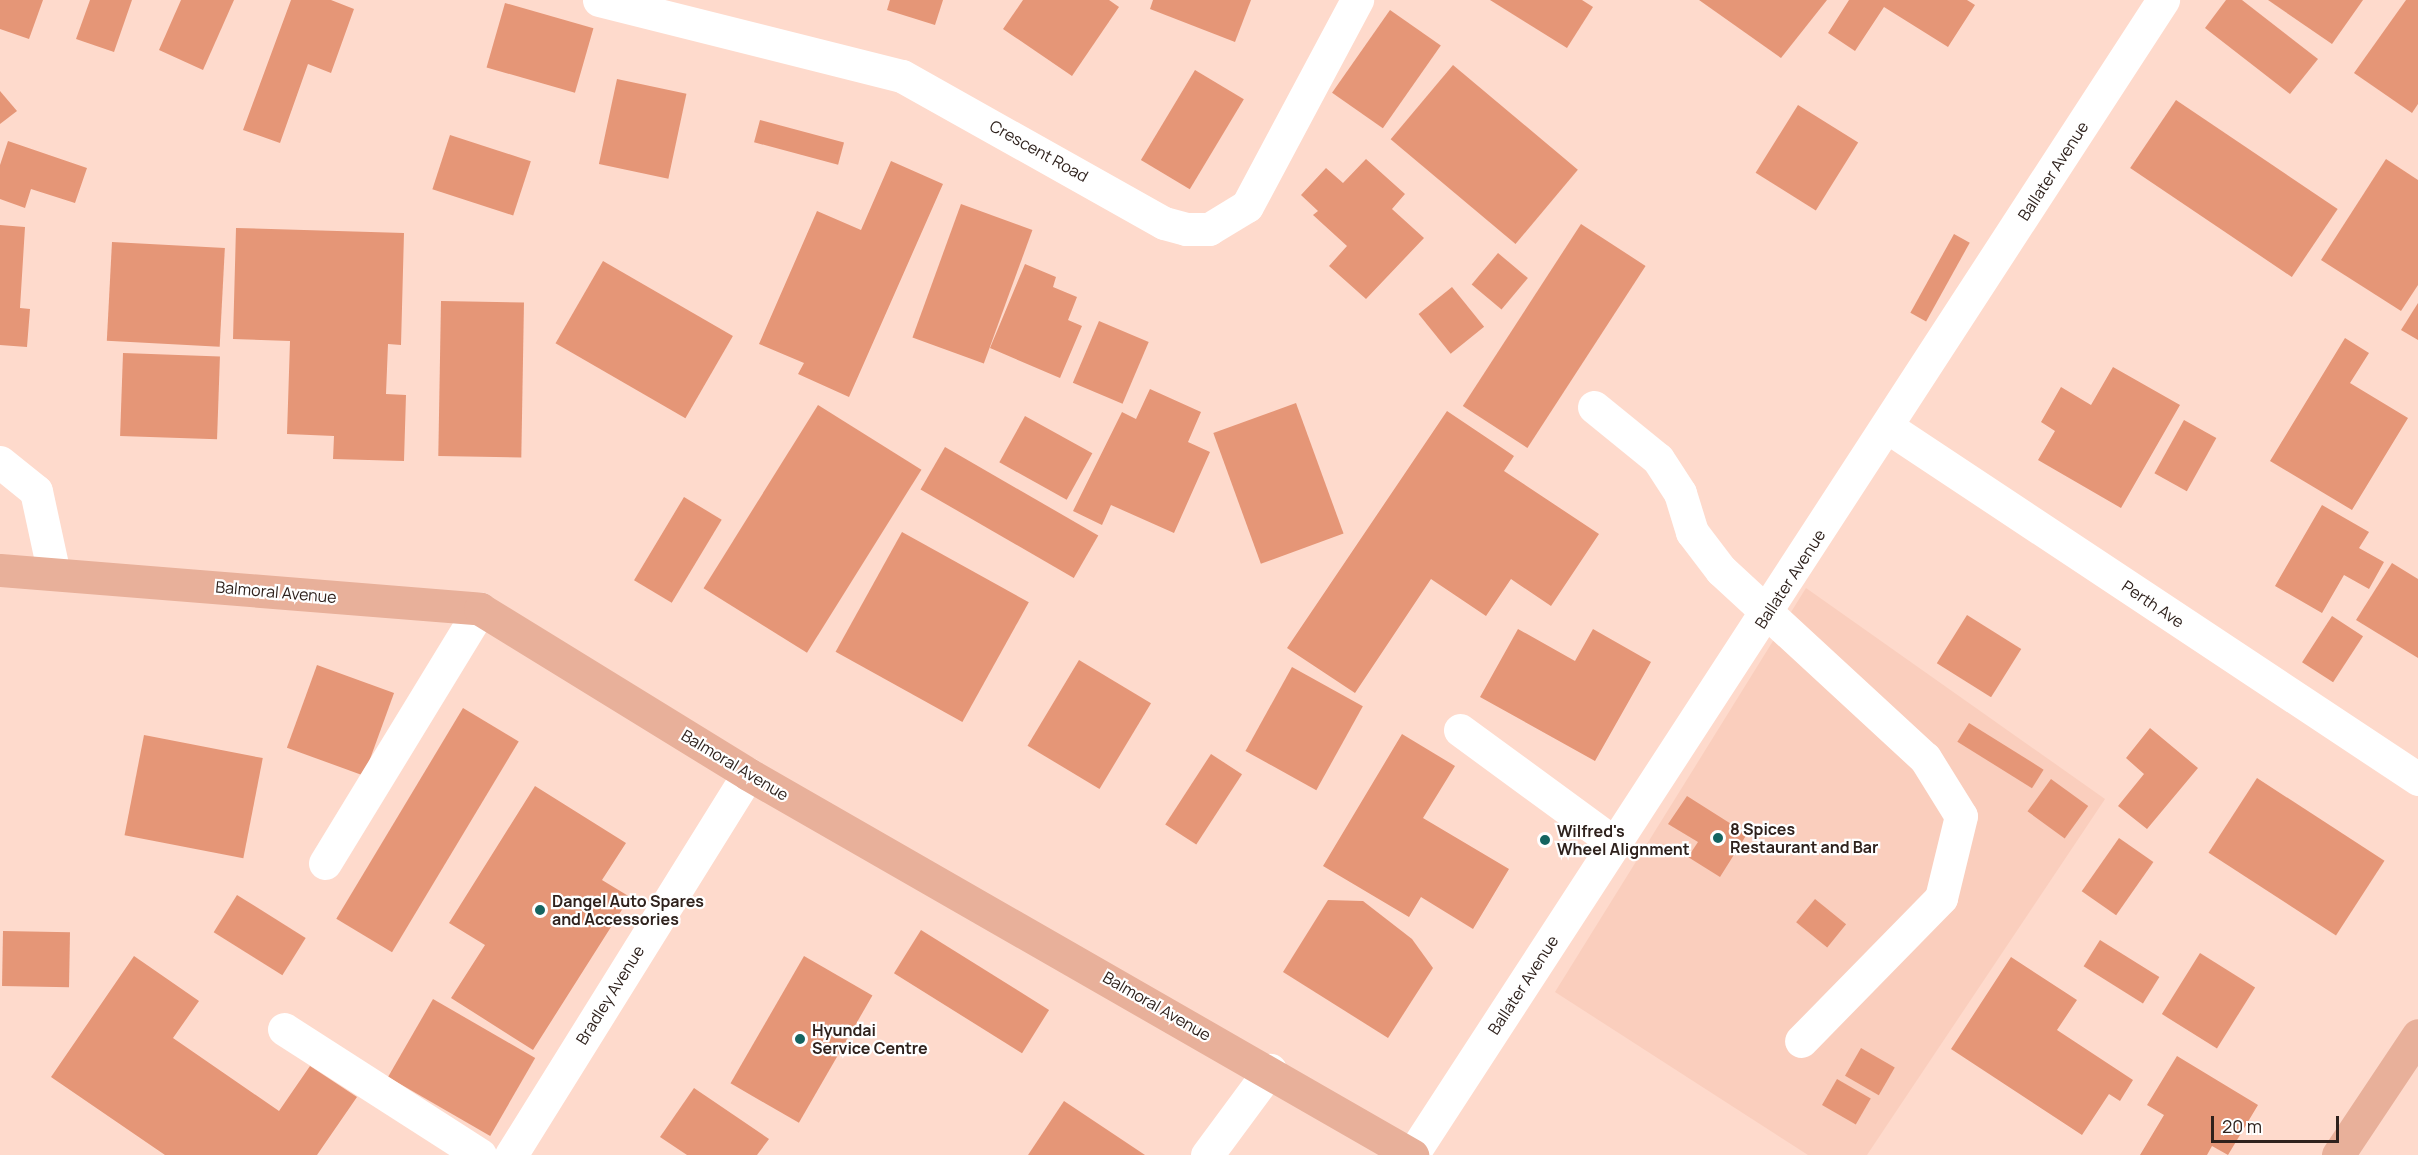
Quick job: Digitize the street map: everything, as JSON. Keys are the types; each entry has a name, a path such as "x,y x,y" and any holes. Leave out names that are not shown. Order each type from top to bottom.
{"main road":[{"name":"Balmoral Avenue","path":"0,570 480,609 748,774 1270,1070 1412,1155"},
{"path":"2338,1155 2418,1035"}],"street":[{"name":"Crescent Road","path":"599,0 902,76 1164,223 1186,230 1209,229 1247,206 1357,0"},
{"name":"Ballater Avenue","path":"1412,1155 1888,428 2163,0"},
{"path":"1594,407 1658,459 1680,493 1692,532 1722,570 1769,611 1925,758 1961,816 1941,898 1801,1041"},
{"name":"Perth Ave","path":"1888,428 2418,779"},
{"path":"0,462 36,491 54,574"},
{"path":"325,863 480,609"},
{"path":"1460,730 1616,844"},
{"name":"Bradley Avenue","path":"511,1155 748,774"},
{"path":"284,1029 480,1155"},
{"path":"1207,1155 1270,1070"}],"shaded area":[{"path":"1806,588 2105,799 1867,1155 1808,1155 1555,992"}],"building":[{"path":"0,0 43,0 29,39 0,29"},
{"path":"90,0 132,0 114,52 76,39"},
{"path":"181,0 234,0 203,70 159,50"},
{"path":"291,0 331,0 354,9 331,73 308,64 280,143 243,130"},
{"path":"890,0 943,0 935,25 887,10"},
{"path":"1023,0 1109,0 1119,7 1072,76 1003,29"},
{"path":"1153,0 1251,0 1235,42 1150,9"},
{"path":"1490,0 1582,0 1593,7 1567,48"},
{"path":"1699,0 1827,0 1781,58"},
{"path":"1849,0 1967,0 1975,5 1948,47 1884,7 1855,51 1828,33"},
{"path":"2226,0 2242,0 2318,59 2290,94 2205,28"},
{"path":"2268,0 2363,0 2332,44"},
{"path":"2406,0 2418,0 2418,104 2412,113 2354,73"},
{"path":"505,3 593,28 575,93 487,67"},
{"path":"1390,10 1441,46 1383,128 1332,93"},
{"path":"1453,65 1578,170 1516,244 1391,139"},
{"path":"1195,70 1244,99 1190,189 1141,160"},
{"path":"617,79 686,94 668,179 599,164"},
{"path":"0,91 17,111 0,124"},
{"path":"2176,100 2338,209 2292,277 2130,168"},
{"path":"1798,105 1858,143 1816,210 1756,173"},
{"path":"760,120 844,143 838,165 754,142"},
{"path":"450,135 531,161 513,215 432,189"},
{"path":"8,141 87,168 75,203 31,189 25,208 0,199 0,165"},
{"path":"1366,159 1405,194 1392,209 1424,238 1366,299 1329,266 1347,246 1313,215 1318,211 1301,195 1326,168 1343,183"},
{"path":"2386,159 2418,180 2418,285 2401,311 2321,260"},
{"path":"891,161 943,184 849,397 798,374 804,363 759,344 817,211 861,230"},
{"path":"961,204 1032,230 984,363 912,337"},
{"path":"1581,224 1646,266 1527,448 1463,406"},
{"path":"0,225 25,227 20,308 30,309 27,347 0,345"},
{"path":"236,228 404,233 401,345 388,344 386,394 406,395 404,461 333,459 334,436 287,434 290,341 233,339"},
{"path":"1954,234 1970,243 1926,321 1910,313"},
{"path":"112,242 225,248 220,347 107,341"},
{"path":"1498,253 1528,278 1502,309 1472,284"},
{"path":"603,261 733,336 685,418 556,343"},
{"path":"1025,264 1056,277 1053,287 1077,297 1068,320 1082,326 1060,378 990,348"},
{"path":"1452,287 1484,327 1451,354 1419,314"},
{"path":"441,301 524,302 521,457 438,456"},
{"path":"2418,303 2418,340 2401,330"},
{"path":"1099,321 1149,342 1123,404 1073,383"},
{"path":"2345,338 2369,353 2350,383 2408,418 2352,510 2270,461"},
{"path":"123,353 220,356 217,439 120,436"},
{"path":"2113,367 2180,405 2121,508 2038,460 2055,431 2041,422 2061,387 2091,405"},
{"path":"1150,389 1201,412 1188,442 1210,452 1174,533 1111,505 1102,525 1073,511 1122,412 1136,419"},
{"path":"1296,403 1344,534 1261,564 1213,433"},
{"path":"818,405 921,470 807,653 704,588"},
{"path":"1447,411 1514,456 1504,471 1599,534 1551,606 1511,579 1486,616 1431,579 1355,693 1287,648"},
{"path":"1025,416 1092,453 1067,500 999,462"},
{"path":"2184,420 2216,438 2187,491 2154,473"},
{"path":"945,447 1098,535 1074,578 920,489"},
{"path":"684,497 722,520 672,603 634,580"},
{"path":"2322,505 2369,532 2359,548 2384,562 2369,589 2344,575 2322,613 2275,586"},
{"path":"902,532 1029,602 962,722 836,652"},
{"path":"2392,563 2418,579 2418,658 2356,620"},
{"path":"1967,615 2021,649 1991,697 1937,663"},
{"path":"2332,616 2363,636 2333,682 2302,662"},
{"path":"1518,629 1575,661 1593,629 1651,662 1595,761 1480,697"},
{"path":"1079,660 1151,703 1099,789 1027,746"},
{"path":"317,665 394,693 364,776 287,748"},
{"path":"1292,667 1363,706 1316,790 1245,751"},
{"path":"463,708 519,741 392,952 336,919"},
{"path":"1969,723 2044,770 2032,788 1957,742"},
{"path":"2150,728 2198,768 2147,829 2118,806 2144,774 2126,758"},
{"path":"1402,734 1455,766 1423,818 1509,869 1473,929 1421,897 1409,917 1323,866"},
{"path":"144,735 263,758 243,858 125,835"},
{"path":"1211,754 1242,774 1196,845 1165,824"},
{"path":"2257,778 2384,861 2336,935 2209,853"},
{"path":"2051,779 2088,806 2065,838 2027,811"},
{"name":"Dangel Auto Spares and Accessories","path":"535,786 626,843 602,880 630,897 533,1050 451,998 485,945 449,923"},
{"name":"8 Spices Restaurant and Bar","path":"1687,796 1747,834 1720,877 1688,857 1698,842 1668,824"},
{"path":"2119,838 2153,862 2116,915 2082,891"},
{"path":"237,895 306,938 282,975 214,932"},
{"path":"1815,899 1846,924 1827,947 1796,922"},
{"path":"1328,900 1363,901 1412,939 1433,968 1388,1038 1283,972"},
{"path":"921,930 1049,1010 1022,1053 894,973"},
{"path":"3,931 70,932 69,987 2,986"},
{"path":"2100,940 2159,977 2143,1003 2084,966"},
{"path":"2200,953 2255,987 2217,1049 2162,1014"},
{"path":"134,956 199,1001 173,1038 279,1111 310,1066 357,1097 317,1155 165,1155 51,1077"},
{"name":"Hyundai Service Centre","path":"804,956 872,996 799,1123 731,1083"},
{"path":"2011,957 2077,1000 2057,1030 2133,1080 2120,1101 2109,1094 2082,1135 1951,1049"},
{"path":"433,999 535,1058 490,1136 388,1077"},
{"path":"1861,1048 1895,1068 1879,1095 1845,1076"},
{"path":"2177,1056 2258,1105 2228,1155 2212,1146 2207,1155 2140,1155 2164,1115 2147,1105"},
{"path":"1837,1079 1871,1098 1856,1124 1822,1105"},
{"path":"694,1088 769,1139 757,1155 687,1155 660,1137"},
{"path":"1064,1101 1145,1155 1028,1155"}],"place":[{"name":"8 Spices Restaurant and Bar","path":"1718,838"},
{"name":"Wilfred's Wheel Alignment","path":"1545,840"},
{"name":"Dangel Auto Spares and Accessories","path":"540,910"},
{"name":"Hyundai Service Centre","path":"800,1039"}]}
